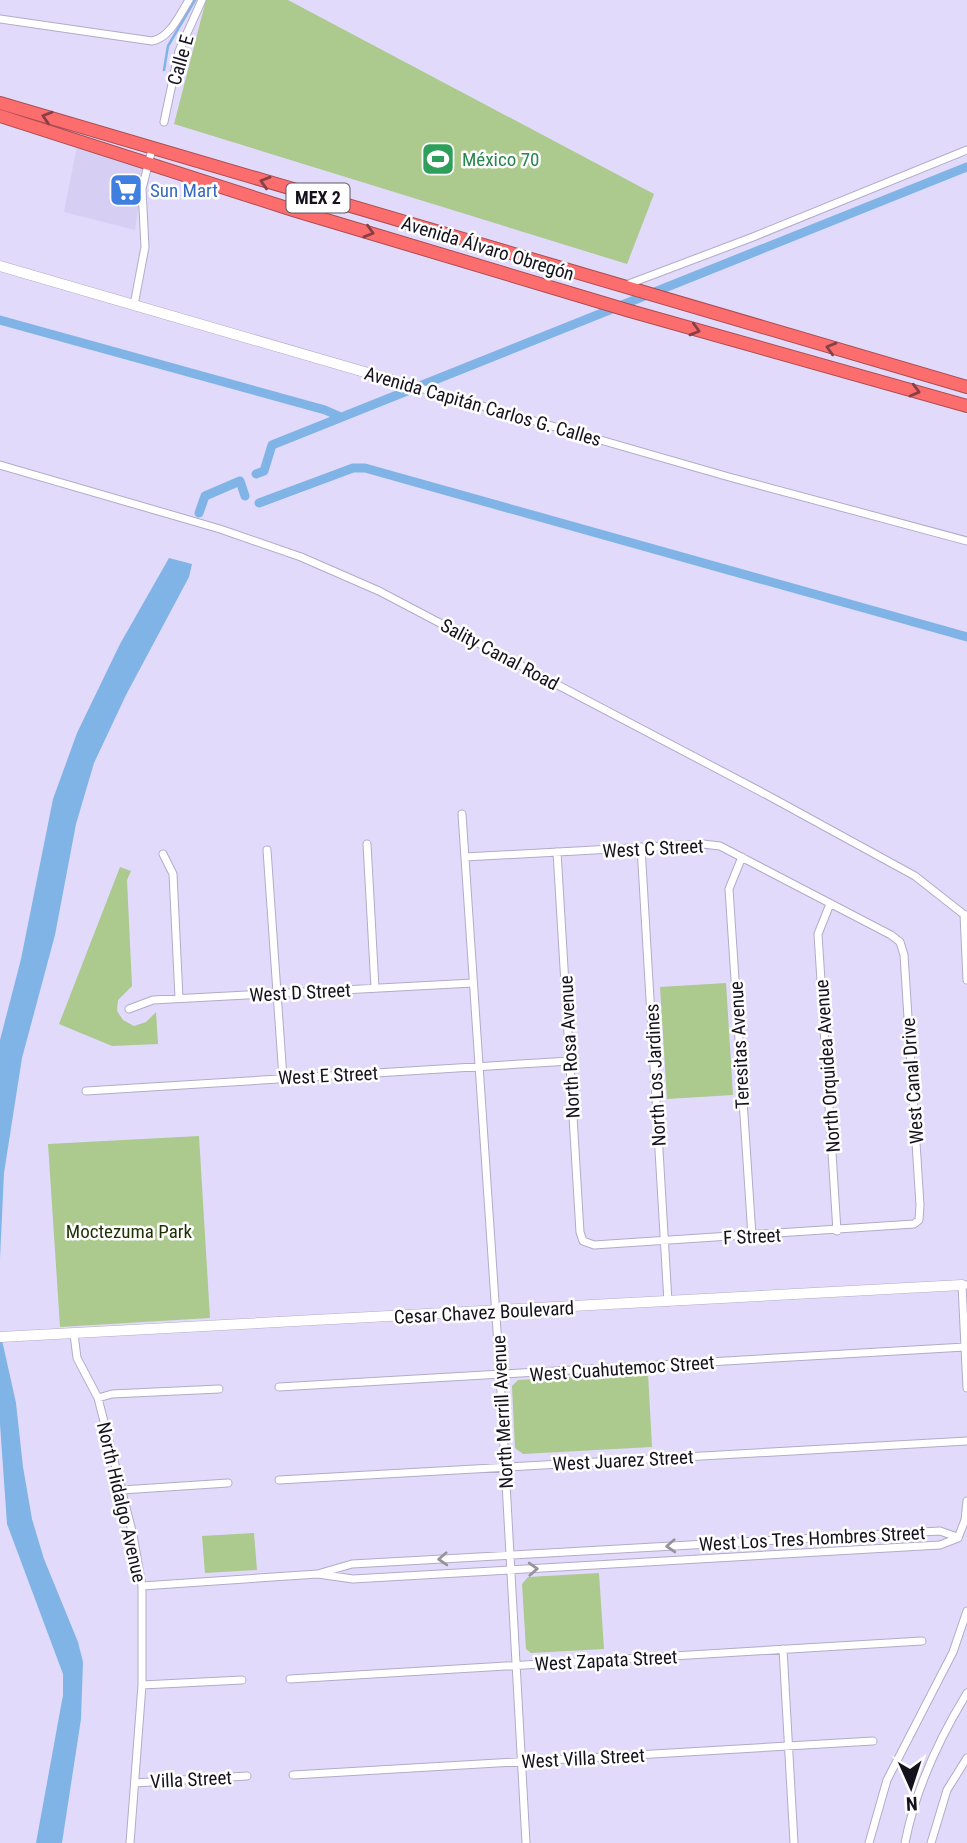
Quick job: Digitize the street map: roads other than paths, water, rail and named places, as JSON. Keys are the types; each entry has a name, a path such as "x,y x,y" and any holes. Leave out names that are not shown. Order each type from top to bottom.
{"highway":[{"name":"Avenida Álvaro Obregón","path":"0,103 967,387"},
{"name":"Avenida Álvaro Obregón","path":"0,116 306,214 630,311 967,406"}],"street":[{"name":"Calle E","path":"2,20 93,31 144,41 159,40 189,0"},
{"name":"Calle E","path":"164,122 179,51 202,0"},
{"path":"134,305 145,247 142,189 152,149"},
{"path":"623,286 753,237 967,150"},
{"name":"Avenida Capitán Carlos G. Calles","path":"0,266 729,477 967,541"},
{"name":"Sality Canal Road","path":"0,465 220,529 301,557 379,591 755,788 903,869 943,896 965,915"},
{"name":"North Merrill Avenue","path":"462,814 500,1375 526,1843"},
{"path":"367,844 375,988"},
{"name":"West C Street","path":"466,856 703,844 720,846 891,934 900,942"},
{"name":"North Los Jardines","path":"641,848 668,1302"},
{"path":"267,850 283,1078"},
{"name":"North Rosa Avenue","path":"557,852 580,1232 583,1241"},
{"path":"163,854 173,874 179,999"},
{"name":"Teresitas Avenue","path":"742,857 729,889 752,1236"},
{"name":"North Orquidea Avenue","path":"830,904 818,934 837,1231"},
{"path":"965,915 967,980"},
{"name":"West Canal Drive","path":"900,942 904,955 919,1220"},
{"name":"West D Street","path":"129,1010 153,1000 473,983"},
{"name":"West E Street","path":"86,1091 569,1061"},
{"name":"F Street","path":"583,1241 594,1245 837,1231 909,1226 919,1220"},
{"path":"964,1285 967,1388"},
{"name":"Cesar Chavez Boulevard","path":"3,1337 964,1285"},
{"name":"North Hidalgo Avenue","path":"74,1334 77,1358 99,1398 142,1586 142,1685 130,1843"},
{"name":"West Cuahutemoc Street","path":"279,1387 965,1347"},
{"path":"99,1398 112,1394 219,1389"},
{"name":"West Juarez Street","path":"279,1480 967,1441"},
{"path":"122,1490 228,1483"},
{"path":"958,1538 967,1501"},
{"name":"West Los Tres Hombres Street","path":"318,1574 352,1564 510,1555 940,1531 958,1538"},
{"name":"West Los Tres Hombres Street","path":"142,1586 318,1574 353,1579 940,1545 958,1538"},
{"path":"869,1843 887,1780 953,1651 967,1611"},
{"name":"West Zapata Street","path":"289,1679 922,1641"},
{"path":"783,1649 794,1843"},
{"path":"142,1685 242,1680"},
{"path":"905,1843 936,1751 967,1693"},
{"name":"West Villa Street","path":"293,1775 873,1741"},
{"path":"931,1843 947,1790 967,1758"},
{"name":"Villa Street","path":"135,1783 247,1776"}],"water":[{"path":"169,558 192,564 189,577 126,695 94,763 76,824 55,935 22,1058 4,1173 0,1259 0,1040 21,959 53,799 77,733 120,644"},
{"path":"0,1331 16,1403 32,1519 44,1559 78,1642 83,1662 81,1719 62,1843 36,1843 63,1695 63,1674 7,1524 0,1424"}],"waterway":[{"path":"164,70 168,46 195,0"},
{"path":"256,474 264,471 272,445 967,167"},
{"path":"0,320 325,410 341,417"},
{"path":"259,503 353,468 365,468 967,637"},
{"path":"199,513 205,496 240,481 245,496"}],"place":[{"name":"México 70","path":"438,159"},
{"name":"Sun Mart","path":"126,190"}],"park label":[{"name":"Moctezuma Park","path":"129,1231"}]}
